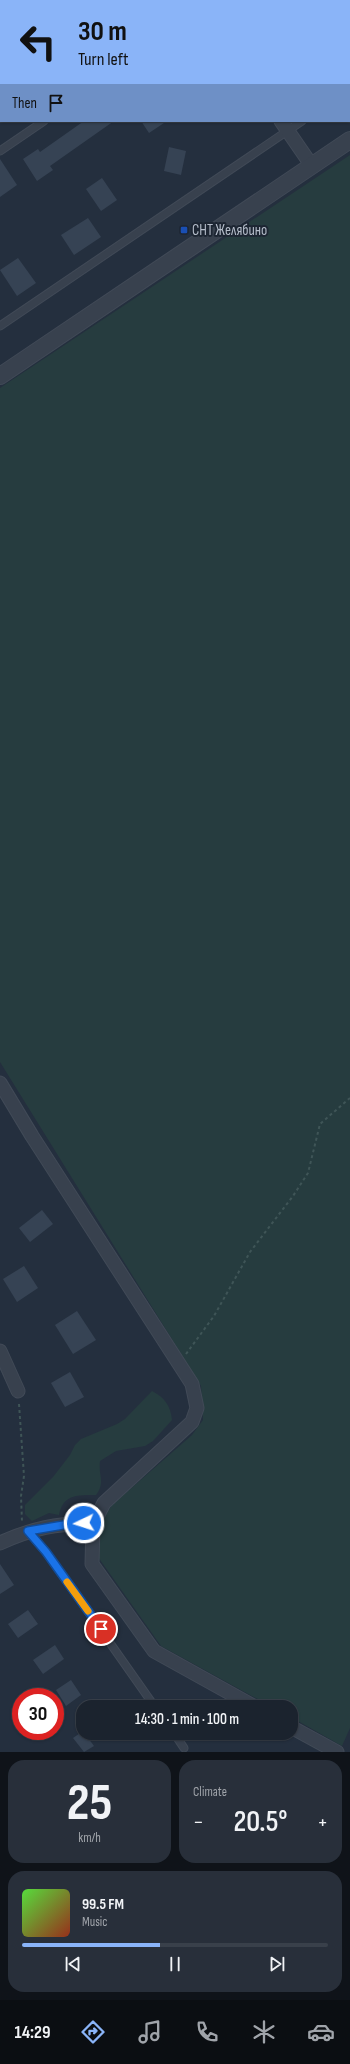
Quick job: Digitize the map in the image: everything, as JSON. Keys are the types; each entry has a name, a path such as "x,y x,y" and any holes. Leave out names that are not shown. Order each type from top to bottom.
{"street":[{"path":"284,126 312,166"},
{"path":"0,375 350,140"},
{"path":"0,1083 32,1136 192,1384 197,1408 192,1422 104,1503 93,1524 92,1564 154,1651 242,1700"},
{"path":"0,1351 18,1391"},
{"path":"0,1543 28,1531 75,1523 93,1524"},
{"path":"298,1731 337,1752"}],"lane":[{"path":"0,151 43,122"},
{"path":"0,326 284,126 298,122"},
{"path":"28,1531 46,1552 150,1700"},
{"path":"179,1740 184,1748"}],"path":[{"path":"184,1357 214,1316 250,1252 293,1196 308,1173 320,1124 350,1098"},
{"path":"18,1391 24,1476 20,1520 28,1531"}],"green space":[{"path":"350,155 350,1728 342,1746 298,1721 298,1700 259,1700 161,1646 98,1557 98,1526 112,1505 192,1435 203,1420 201,1386 0,1062 0,388"},
{"path":"152,1391 166,1402 170,1410 172,1420 153,1441 145,1446 116,1451 100,1461 101,1486 96,1495 72,1497 64,1503 59,1515 49,1513 32,1521 25,1514 25,1505 53,1477 70,1455 75,1445 81,1439 117,1424 125,1419"}],"building":[{"path":"83,122 113,122 50,166 53,170 37,181 23,159 38,149 40,152"},
{"path":"142,122 166,122 149,133"},
{"path":"169,147 186,151 181,175 164,171"},
{"path":"0,159 17,185 0,197"},
{"path":"102,178 117,200 101,211 86,189"},
{"path":"88,218 101,237 74,255 61,235"},
{"path":"18,258 36,283 17,296 0,270"},
{"path":"42,1210 53,1224 30,1242 19,1228"},
{"path":"24,1266 38,1288 17,1302 3,1279"},
{"path":"77,1311 96,1340 73,1354 55,1325"},
{"path":"70,1372 84,1397 65,1407 51,1383"},
{"path":"0,1564 14,1585 0,1594"},
{"path":"28,1610 38,1624 18,1638 8,1624"},
{"path":"55,1645 64,1659 43,1674 33,1660"},
{"path":"71,1680 81,1695 66,1706 64,1703 64,1688 59,1688"},
{"path":"76,1736 76,1740 90,1740 94,1746 84,1752 73,1738"}],"slow traffic":[{"path":"67,1582 88,1611"}],"place":[{"name":"СНТ Желябино","path":"184,230"}],"route":[{"path":"84,1523 75,1523 28,1531 46,1552 101,1629"}]}
